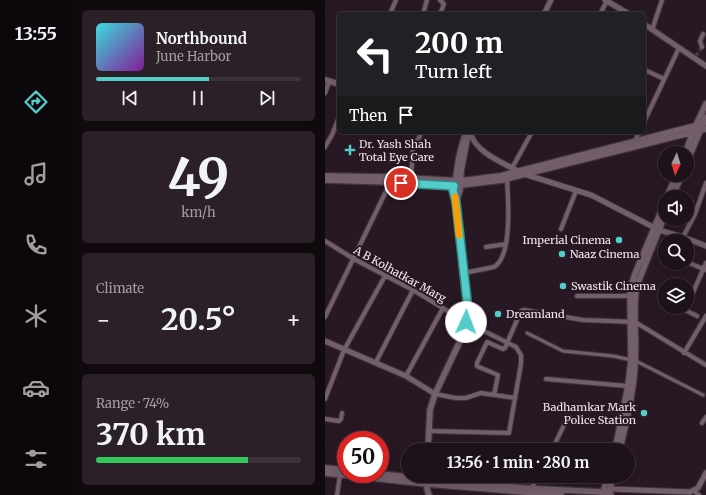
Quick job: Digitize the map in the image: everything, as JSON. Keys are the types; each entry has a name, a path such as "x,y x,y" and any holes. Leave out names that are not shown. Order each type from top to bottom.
{"main road":[{"path":"327,81 337,84"},
{"path":"689,144 706,104"},
{"path":"693,146 706,116"},
{"path":"325,180 411,178 457,183 500,176 704,123"},
{"path":"325,176 457,183 507,179 706,129"},
{"path":"428,443 430,410 435,394 461,338 468,309 456,202 453,190 457,183 461,157 470,134"},
{"path":"680,136 685,138 689,144"},
{"path":"622,443 632,395 633,322 635,296 637,285 658,223"},
{"path":"633,322 630,289 635,274 658,226"},
{"path":"616,443 633,361"},
{"path":"325,468 337,469"},
{"path":"325,473 337,475"},
{"path":"389,476 401,478"},
{"path":"389,479 401,480"},
{"path":"424,495 427,483"},
{"path":"427,483 429,495"},
{"path":"434,483 507,493 561,495"},
{"path":"444,483 606,493"},
{"path":"606,493 607,483"},
{"path":"606,493 610,483"}],"street":[{"path":"391,12 396,0"},
{"path":"424,12 427,0"},
{"path":"440,0 444,4 441,12"},
{"path":"545,12 551,0"},
{"path":"652,30 662,0"},
{"path":"601,12 606,1 624,12"},
{"path":"646,26 679,48 696,57 706,66"},
{"path":"702,47 700,41 703,34"},
{"path":"646,118 679,48"},
{"path":"646,70 664,79"},
{"path":"325,94 327,81"},
{"path":"325,147 337,122"},
{"path":"411,178 413,149 421,134"},
{"path":"471,134 484,151 518,171"},
{"path":"512,168 531,134"},
{"path":"635,141 638,134"},
{"path":"524,174 591,195 656,229 673,234"},
{"path":"325,318 391,179"},
{"path":"464,273 494,267 501,259 506,244 508,219 507,179"},
{"path":"685,234 695,214 706,183"},
{"path":"561,229 576,190"},
{"name":"A B Kolhatkar Marg","path":"325,241 354,259 413,290 466,322 508,342"},
{"path":"694,241 706,245"},
{"path":"486,247 506,244"},
{"path":"694,292 705,270 706,263"},
{"path":"694,265 705,270"},
{"path":"325,399 344,350 385,276"},
{"path":"377,362 413,290"},
{"path":"577,296 631,296"},
{"path":"406,376 443,308"},
{"path":"494,395 498,375 479,367 477,364 487,342 504,349 521,311 524,310 583,320 633,322 706,365"},
{"path":"684,353 706,316"},
{"path":"527,333 563,351 613,356 633,361 703,395"},
{"path":"325,341 344,350 377,362 406,376 435,394 466,398 481,393 515,398"},
{"path":"429,431 509,433 521,364 521,355 516,347 508,342"},
{"path":"546,379 628,386"},
{"path":"325,418 339,421 342,413"},
{"path":"702,423 706,417"},
{"path":"555,443 565,423"},
{"path":"606,493 686,493 694,491 698,488 706,473"},
{"path":"337,495 339,483"},
{"path":"532,488 535,483"},
{"path":"694,491 699,495"}],"tunnel":[{"path":"696,56 702,47"}],"slow traffic":[{"path":"455,197 459,235"}],"place":[{"name":"Dr. Yash Shah Total Eye Care","path":"350,150"},
{"name":"Imperial Cinema","path":"619,240"},
{"name":"Naaz Cinema","path":"562,254"},
{"name":"Swastik Cinema","path":"563,286"},
{"name":"Dreamland","path":"498,314"},
{"name":"Badhamkar Mark Police Station","path":"644,413"}],"route":[{"path":"401,183 454,186 453,190 456,202 468,309 466,322"}]}
